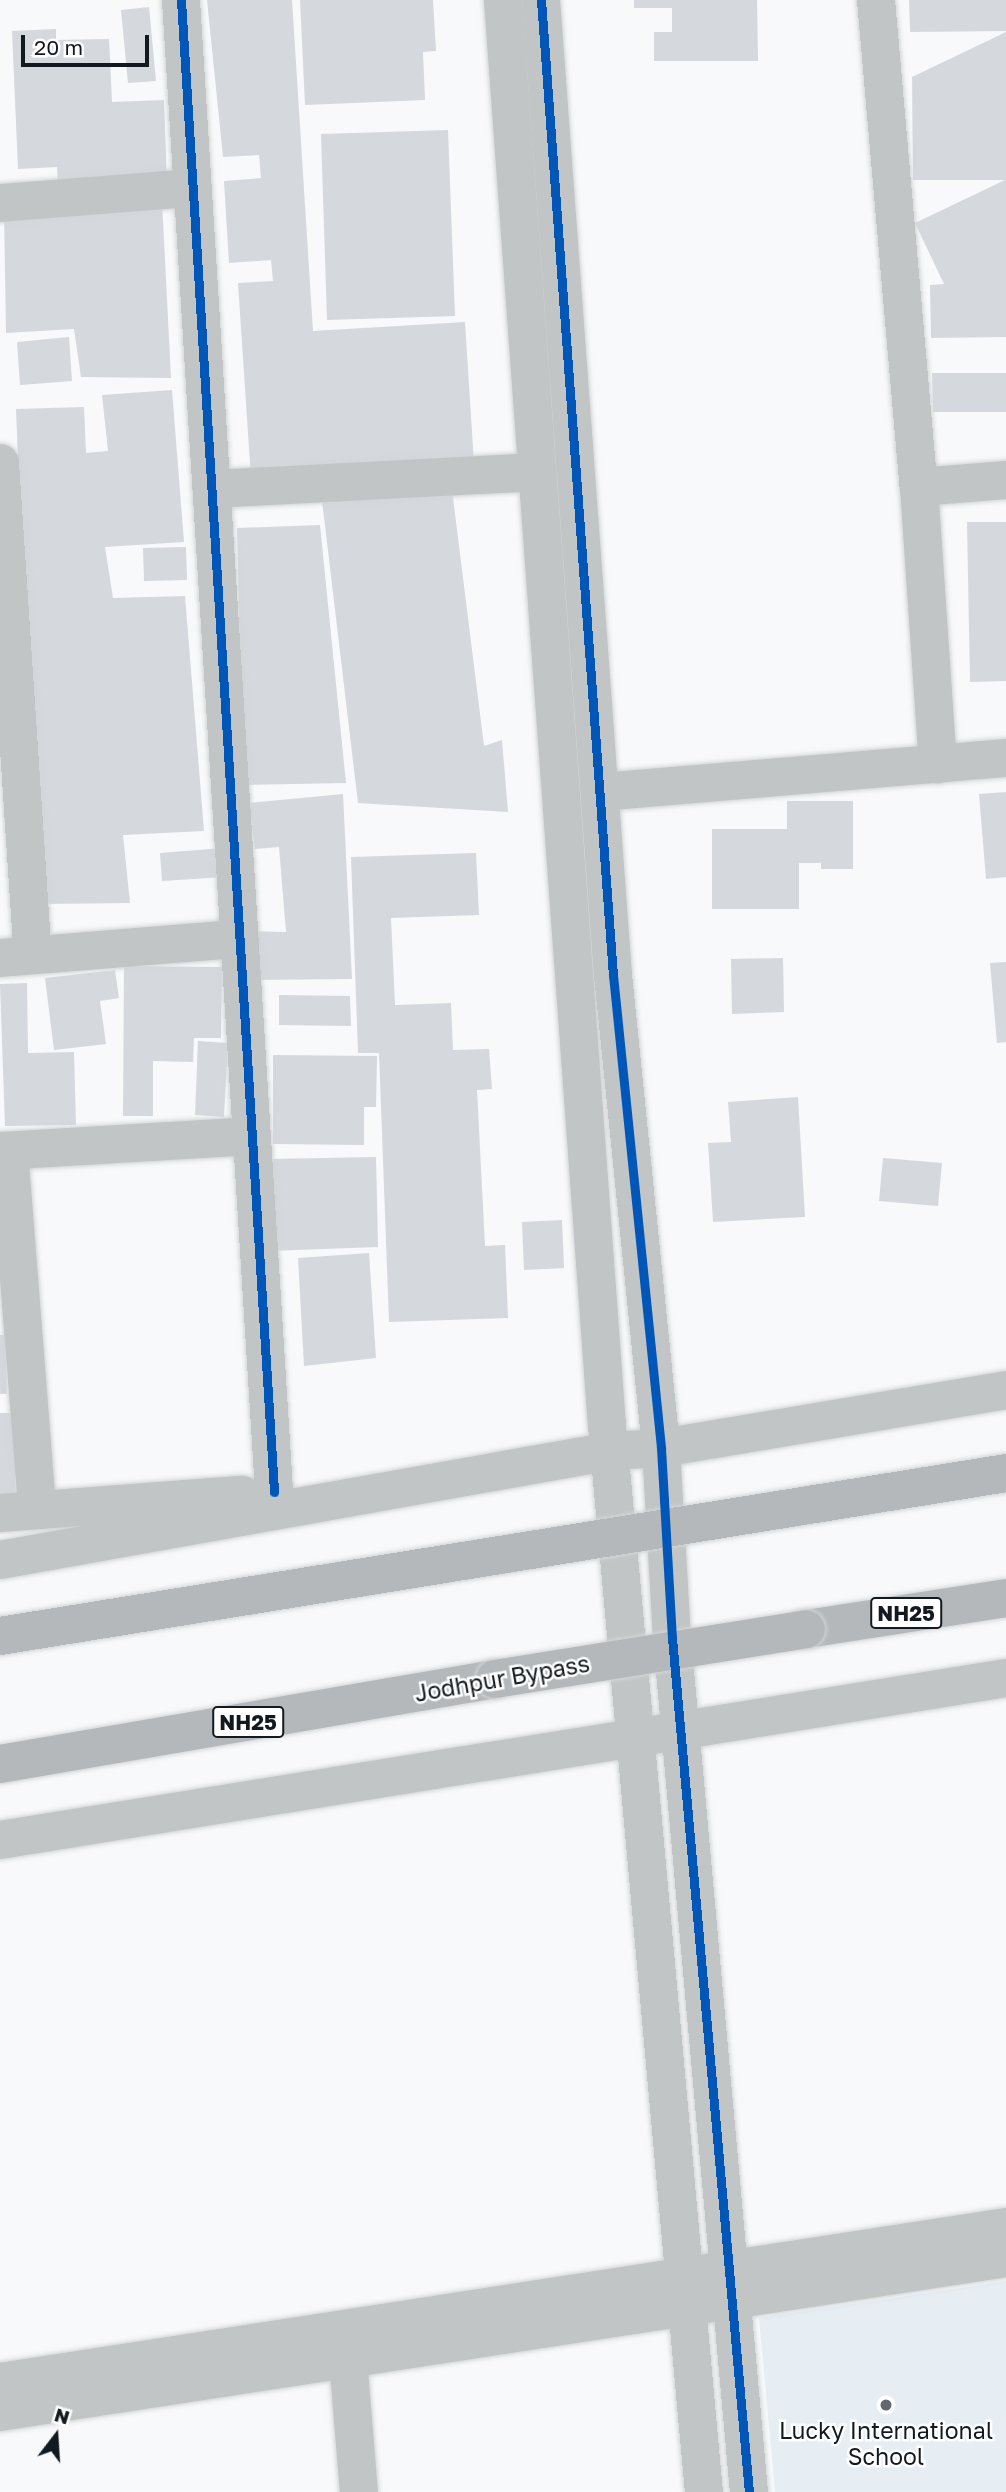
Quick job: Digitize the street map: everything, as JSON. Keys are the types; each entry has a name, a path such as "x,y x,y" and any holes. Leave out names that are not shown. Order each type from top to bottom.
{"highway":[{"path":"0,1636 1006,1473"},
{"name":"Jodhpur Bypass","path":"0,1764 641,1653 1006,1598"}],"street":[{"path":"181,0 274,1492"},
{"path":"503,0 609,1438 638,1736 704,2492"},
{"path":"541,0 613,975 661,1448 681,1729 750,2492"},
{"path":"876,0 919,487 937,764"},
{"path":"0,203 192,188"},
{"path":"0,463 17,956 238,939"},
{"path":"212,489 538,472"},
{"path":"919,487 1006,480"},
{"path":"600,792 1006,758"},
{"path":"251,1136 4,1151 18,1512 274,1492 609,1438 661,1448 1006,1390"},
{"path":"0,1560 609,1438"},
{"path":"0,1840 1006,1678"},
{"path":"0,2382 686,2292 1006,2227"},
{"path":"731,2285 1006,2259"},
{"path":"0,2412 348,2359 686,2292"},
{"path":"348,2359 359,2492"}],"shaded area":[{"name":"Lucky International School","path":"1006,2281 1006,2492 775,2492 759,2318"}],"building":[{"path":"207,0 292,0 313,331 465,322 474,463 251,478 238,283 273,281 271,260 229,263 224,181 261,178 259,155 223,157"},
{"path":"300,0 433,0 436,51 423,52 425,100 305,105"},
{"path":"634,0 757,0 758,61 654,61 654,32 672,32 672,8 634,8"},
{"path":"909,0 1006,0 1006,31 910,32"},
{"path":"149,7 156,81 128,83 121,10"},
{"path":"56,29 56,40 109,39 112,102 164,100 167,183 58,187 57,167 18,169 12,31"},
{"path":"1006,32 1006,337 931,338 930,285 944,284 915,223 1005,180 913,180 912,77"},
{"path":"448,130 455,316 327,320 321,134"},
{"path":"162,201 171,378 81,377 74,329 6,333 4,212"},
{"path":"69,337 72,381 20,385 17,342"},
{"path":"932,373 1006,373 1006,412 933,412"},
{"path":"172,390 184,542 105,547 113,598 185,596 204,831 123,835 130,903 46,904 25,635 16,409 84,407 86,453 108,451 102,395"},
{"path":"452,490 484,746 502,740 508,812 358,803 321,492"},
{"path":"967,522 1006,522 1006,681 970,682"},
{"path":"320,525 346,783 243,785 237,528"},
{"path":"186,547 187,580 144,581 143,548"},
{"path":"1006,792 1006,877 986,879 979,794"},
{"path":"343,794 352,979 253,980 249,931 286,932 279,847 255,849 249,803"},
{"path":"787,801 853,801 853,869 821,869 821,863 799,863 799,909 712,909 712,829 787,829"},
{"path":"223,848 225,877 162,881 160,853"},
{"path":"476,853 479,915 391,918 395,1005 451,1003 453,1050 489,1049 492,1089 477,1090 485,1246 505,1245 508,1318 389,1322 379,1053 358,1053 351,857"},
{"path":"783,958 784,1012 732,1014 731,959"},
{"path":"1006,962 1006,1042 997,1043 990,963"},
{"path":"124,966 222,967 221,1038 194,1038 193,1062 153,1061 153,1116 123,1116"},
{"path":"115,970 119,998 100,1001 106,1044 54,1050 45,978"},
{"path":"27,983 28,1053 74,1052 76,1125 5,1126 0,984"},
{"path":"279,995 350,996 351,1026 279,1025"},
{"path":"198,1041 228,1043 224,1117 195,1115"},
{"path":"273,1055 377,1056 376,1107 364,1107 364,1145 273,1144"},
{"path":"798,1097 805,1217 713,1222 708,1143 731,1142 728,1102"},
{"path":"376,1157 378,1247 269,1251 271,1159"},
{"path":"883,1158 942,1163 938,1206 879,1201"},
{"path":"562,1220 564,1268 524,1270 522,1222"},
{"path":"369,1253 376,1358 304,1366 298,1258"},
{"path":"0,1335 5,1335 7,1394 0,1394"},
{"path":"0,1413 13,1413 16,1501 0,1502"}],"cycle path":[{"path":"181,0 274,1492"},
{"path":"541,0 613,975 661,1448 672,1638 749,2492"}],"place":[{"name":"Lucky International School","path":"886,2405"}]}
